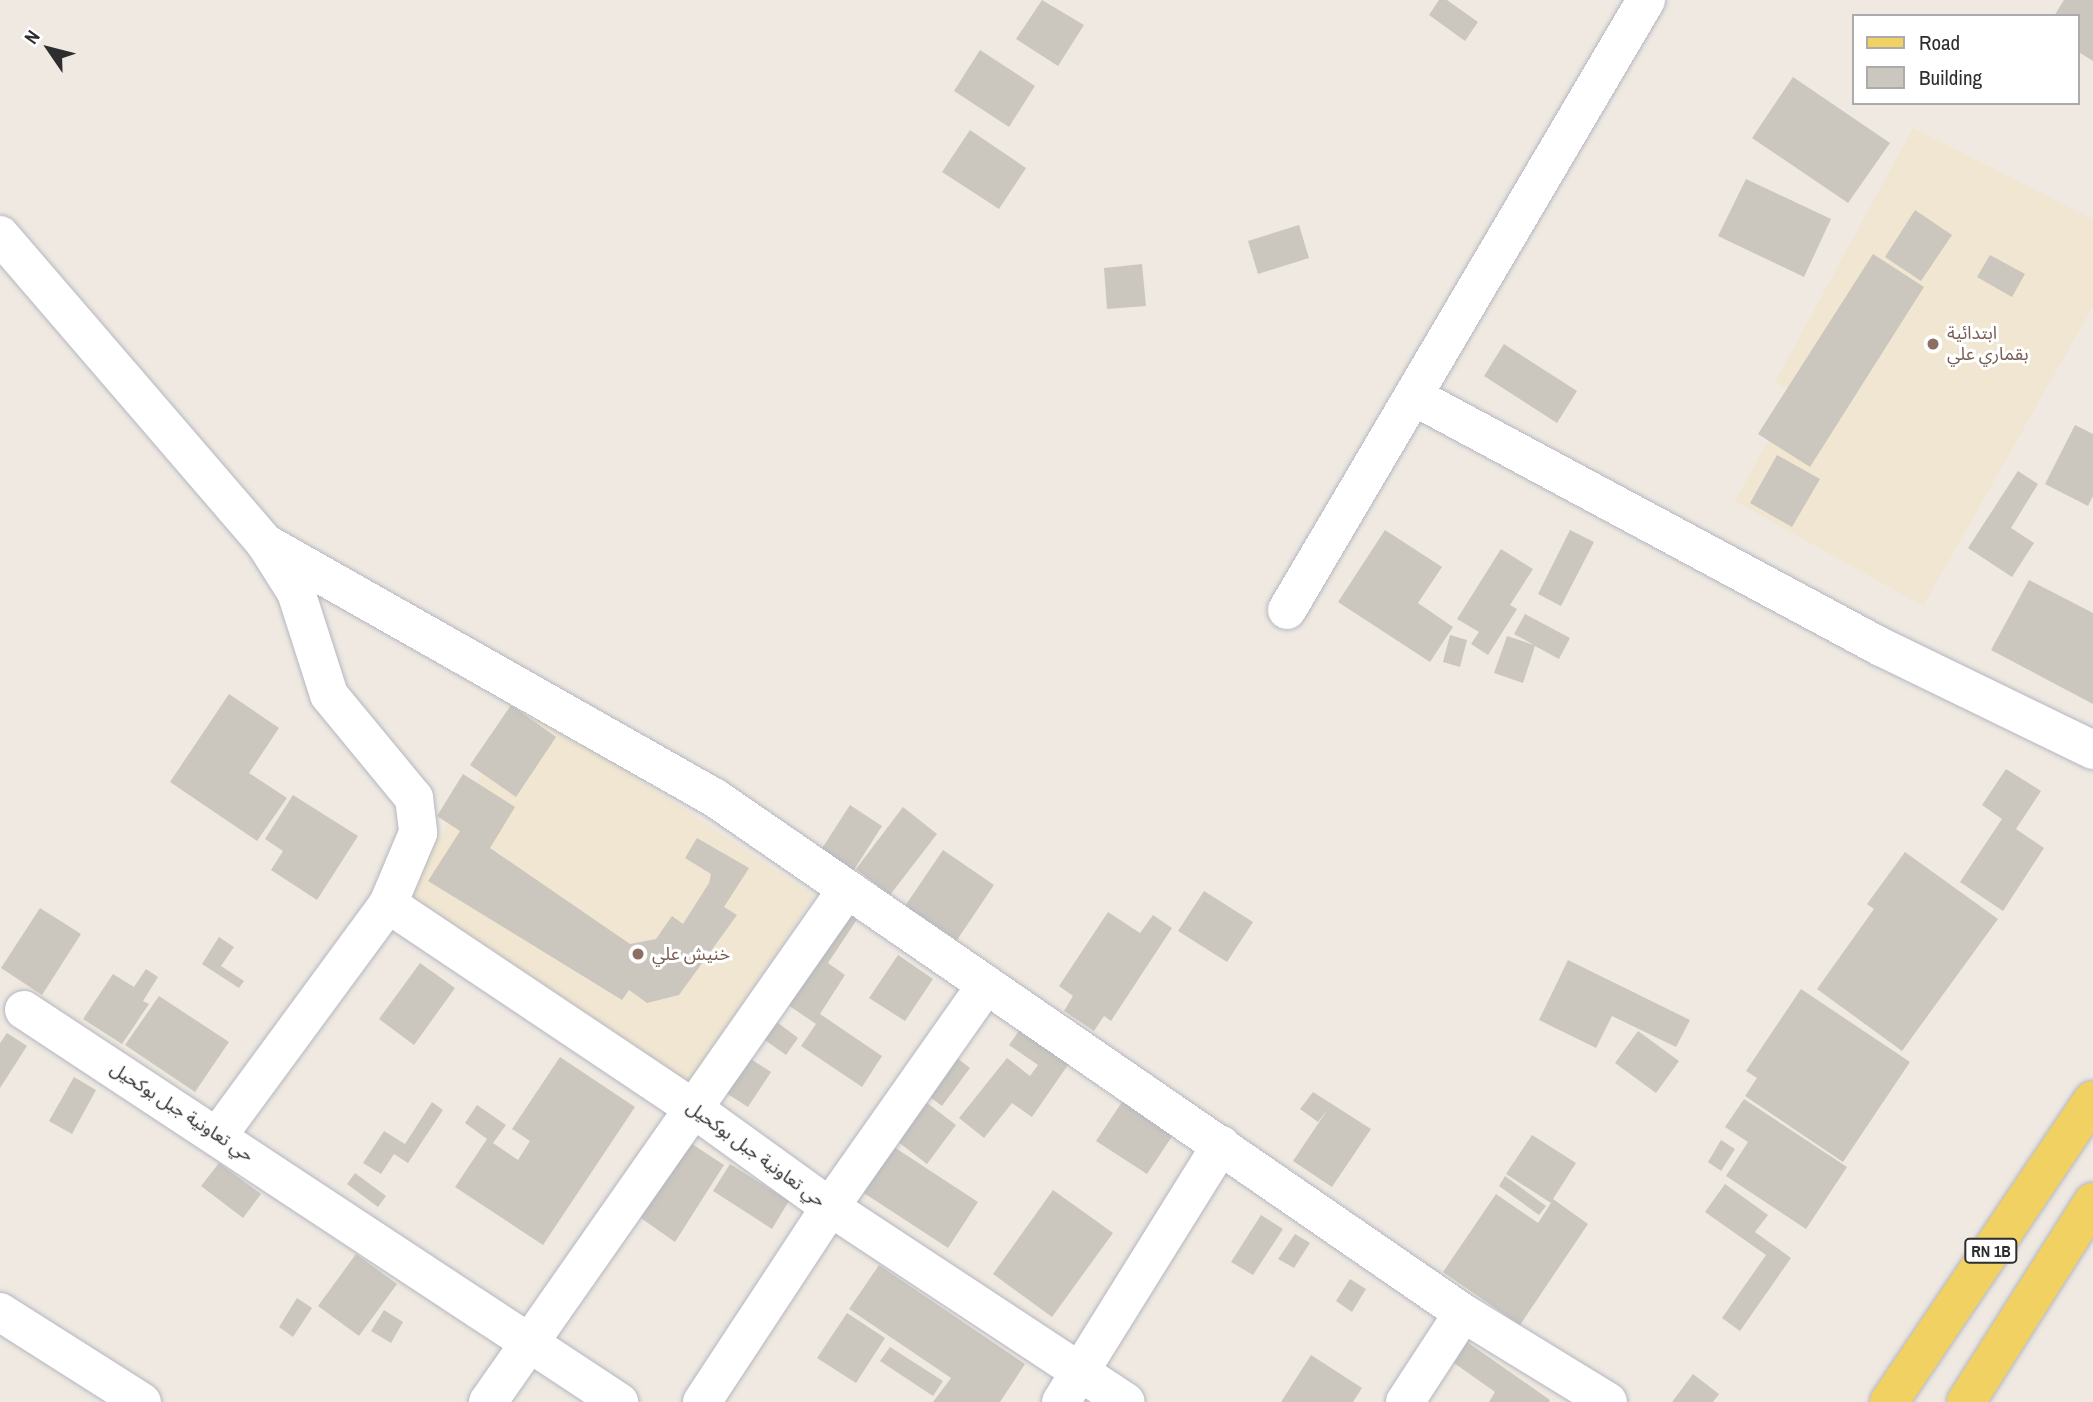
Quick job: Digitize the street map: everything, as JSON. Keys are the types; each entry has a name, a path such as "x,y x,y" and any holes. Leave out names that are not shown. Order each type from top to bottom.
{"main road":[{"name":"RN 1B","path":"1889,1402 2093,1100"},
{"path":"1966,1402 2093,1202"}],"street":[{"path":"1287,610 1646,0"},
{"path":"0,235 265,543 296,592 329,695 414,797 418,833 388,904 219,1134"},
{"path":"1413,396 1881,647 2093,750"},
{"path":"265,543 715,798 984,988 1221,1145 1463,1313 1608,1402"},
{"path":"488,1402 847,889"},
{"name":"حي تعاونية جبل بوكحيل","path":"388,904 694,1109 1071,1387 1126,1402"},
{"path":"702,1402 830,1207 984,988"},
{"name":"حي تعاونية جبل بوكحيل","path":"24,1010 219,1134 619,1402"},
{"path":"1071,1387 1221,1145"},
{"path":"0,1312 142,1402"},
{"path":"1405,1402 1463,1313"}],"shaded area":[{"name":"ابتدائية بقماري علي","path":"1913,128 2093,219 2093,306 1923,606 1735,501 1795,392 1775,382"},
{"path":"528,705 814,896 684,1091 398,900"}],"building":[{"path":"1042,0 1084,25 1058,66 1016,39"},
{"path":"1439,0 1447,0 1478,22 1465,41 1429,15"},
{"path":"2064,0 2093,0 2093,61 2079,52 2079,14 2055,14"},
{"path":"980,50 1035,86 1009,127 954,91"},
{"path":"1793,77 1890,143 1848,203 1752,138"},
{"path":"970,130 1026,168 999,209 942,172"},
{"path":"1746,179 1831,219 1804,277 1718,236"},
{"path":"1915,210 1952,235 1921,281 1885,257"},
{"path":"1299,225 1309,258 1258,274 1248,241"},
{"path":"1873,254 1924,287 1810,467 1758,434"},
{"path":"1990,255 2025,274 2012,297 1977,277"},
{"path":"1142,264 1146,306 1107,309 1104,268"},
{"path":"1504,344 1577,391 1557,423 1484,376"},
{"path":"2075,425 2093,434 2093,496 2088,506 2045,484"},
{"path":"1777,455 1820,479 1792,527 1750,503"},
{"path":"2018,471 2038,484 2011,528 2034,543 2012,577 1968,548"},
{"path":"1385,530 1442,567 1418,603 1453,627 1430,662 1338,602"},
{"path":"1570,530 1594,542 1561,606 1538,594"},
{"path":"1501,549 1533,569 1510,605 1517,609 1488,655 1471,644 1479,632 1457,619"},
{"path":"2029,580 2093,613 2093,704 1991,650"},
{"path":"1525,614 1570,638 1559,659 1535,646 1523,683 1494,673 1507,636 1534,645 1514,634"},
{"path":"1450,635 1467,640 1460,667 1443,662"},
{"path":"229,694 279,728 249,773 287,798 257,841 170,782"},
{"path":"511,705 556,737 516,797 470,765"},
{"path":"2006,769 2041,791 2016,829 2044,848 2003,911 1960,882 2002,819 1982,805"},
{"path":"463,774 515,807 490,848 630,944 656,939 672,916 683,924 709,883 711,874 685,858 697,838 749,868 724,907 737,915 679,995 647,1003 629,990 622,1000 428,881 460,831 437,816"},
{"path":"293,795 358,836 317,900 271,870 283,851 265,839"},
{"path":"850,805 882,826 854,870 821,850"},
{"path":"903,807 937,834 890,895 856,869"},
{"path":"943,850 994,885 957,940 905,906"},
{"path":"1905,852 1998,919 1902,1051 1817,989 1874,909 1867,904"},
{"path":"1204,891 1253,922 1227,962 1178,931"},
{"path":"834,902 858,918 828,963 845,975 820,1014 882,1056 862,1087 801,1046 816,1024 772,994"},
{"path":"40,908 81,934 42,995 1,968"},
{"path":"1108,912 1140,933 1153,915 1172,928 1111,1021 1104,1016 1094,1031 1064,1011 1073,996 1059,986"},
{"path":"219,937 234,947 221,966 244,981 239,988 202,964"},
{"path":"898,955 933,979 905,1021 869,998"},
{"path":"1568,960 1690,1020 1676,1047 1612,1016 1596,1048 1539,1020"},
{"path":"420,963 455,988 414,1045 379,1019"},
{"path":"146,969 158,977 143,1001 149,1004 122,1044 83,1019 113,974 134,987"},
{"path":"1801,989 1910,1062 1843,1162 1745,1096 1757,1078 1746,1071"},
{"path":"159,996 229,1042 195,1092 125,1045"},
{"path":"761,1010 798,1038 786,1055 748,1028"},
{"path":"1021,1028 1070,1062 1032,1117 1012,1103 984,1138 959,1118 1007,1058 1030,1076 1038,1065 1009,1045"},
{"path":"1638,1031 1679,1061 1656,1093 1615,1063"},
{"path":"7,1033 27,1046 0,1088 0,1043"},
{"path":"940,1045 970,1068 942,1106 911,1083"},
{"path":"735,1049 771,1072 748,1107 712,1084"},
{"path":"560,1057 635,1107 543,1245 455,1187 487,1139 465,1123 477,1105 506,1125 493,1143 518,1160 530,1141 512,1129"},
{"path":"74,1077 96,1090 72,1134 49,1121"},
{"path":"905,1086 956,1125 927,1164 876,1125"},
{"path":"1313,1092 1371,1129 1332,1187 1293,1161 1328,1109 1318,1122 1300,1109"},
{"path":"1124,1099 1175,1132 1147,1174 1096,1141"},
{"path":"1744,1099 1847,1167 1806,1229 1726,1176 1748,1142 1725,1127"},
{"path":"432,1102 443,1110 408,1163 394,1154 381,1174 363,1163 384,1131 405,1144"},
{"path":"677,1134 724,1165 675,1242 628,1209"},
{"path":"874,1134 978,1202 948,1248 844,1180"},
{"path":"1532,1135 1576,1163 1553,1199 1588,1224 1520,1325 1443,1272 1496,1194 1538,1223 1551,1203 1506,1174"},
{"path":"1721,1140 1735,1149 1721,1171 1708,1162"},
{"path":"219,1163 261,1194 243,1218 201,1186"},
{"path":"730,1164 789,1201 772,1229 713,1191"},
{"path":"355,1173 386,1196 378,1207 347,1184"},
{"path":"1505,1176 1546,1206 1539,1215 1499,1186"},
{"path":"1725,1184 1768,1215 1755,1232 1791,1258 1740,1331 1722,1318 1766,1255 1705,1212"},
{"path":"1053,1190 1113,1233 1052,1317 993,1274"},
{"path":"1261,1215 1283,1229 1253,1275 1231,1262"},
{"path":"1295,1234 1310,1243 1294,1268 1278,1259"},
{"path":"356,1254 397,1284 359,1336 318,1306"},
{"path":"879,1265 1025,1364 1000,1402 933,1402 951,1378 849,1309"},
{"path":"1350,1279 1366,1289 1352,1312 1336,1301"},
{"path":"297,1298 312,1308 293,1337 279,1327"},
{"path":"384,1310 403,1322 391,1343 371,1331"},
{"path":"847,1313 885,1338 856,1383 817,1358"},
{"path":"1467,1342 1550,1400 1549,1402 1489,1402 1495,1392 1454,1363"},
{"path":"890,1347 943,1381 933,1396 880,1361"},
{"path":"1311,1355 1362,1388 1353,1402 1281,1402"},
{"path":"1693,1374 1719,1394 1713,1402 1672,1402"}],"place":[{"name":"ابتدائية بقماري علي","path":"1933,344"},
{"name":"خنيش علي","path":"638,954"}]}
